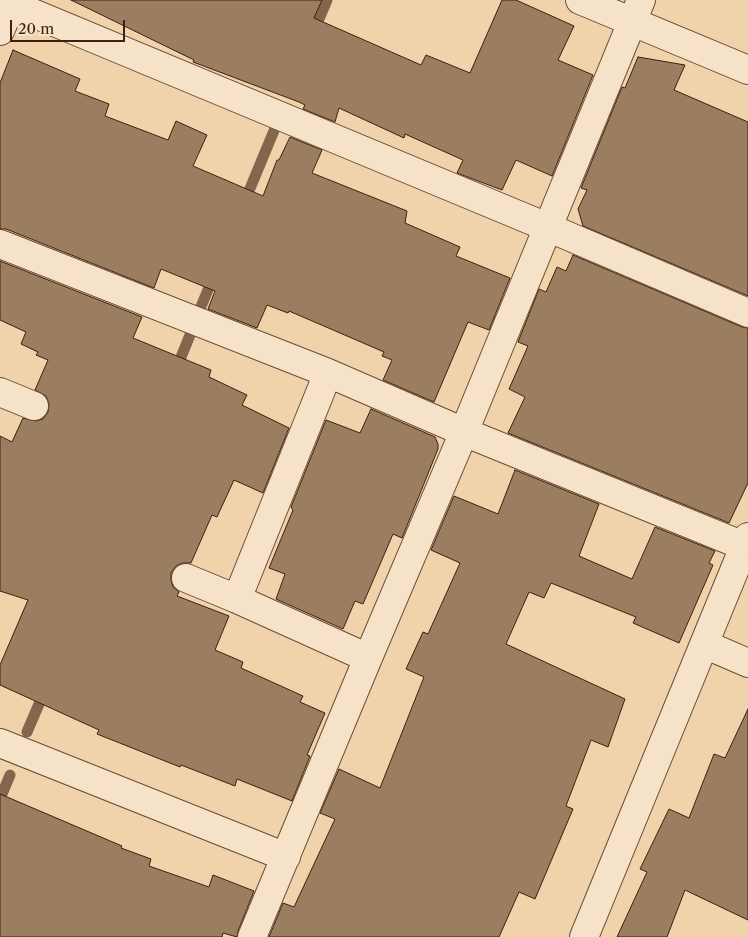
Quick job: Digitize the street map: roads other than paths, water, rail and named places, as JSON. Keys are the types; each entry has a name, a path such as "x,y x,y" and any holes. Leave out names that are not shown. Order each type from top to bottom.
{"street":[{"path":"580,0 636,11 748,70"},
{"path":"0,31 12,2 748,313"},
{"path":"252,937 464,432 636,11"},
{"path":"0,244 328,373 464,432 746,542 584,937"},
{"path":"237,599 328,373"},
{"path":"0,392 34,406"},
{"path":"186,578 368,658"},
{"path":"704,644 748,663"},
{"path":"0,743 286,857"}],"waterway":[{"path":"313,33 327,0"},
{"path":"244,203 278,121"},
{"path":"198,314 214,275"},
{"path":"175,372 192,330"},
{"path":"27,732 45,690"},
{"path":"0,799 10,775"}]}
